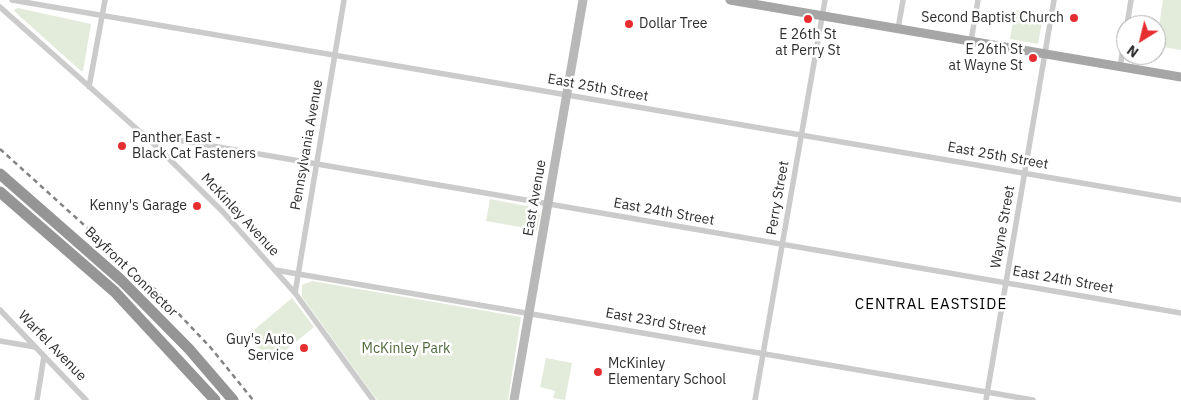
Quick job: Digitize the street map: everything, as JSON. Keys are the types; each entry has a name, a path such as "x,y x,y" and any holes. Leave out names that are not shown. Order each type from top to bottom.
{"highway":[{"name":"Bayfront Connector","path":"0,174 121,280 189,349 233,400"},
{"name":"Bayfront Connector","path":"0,192 115,292 215,400"}],"main road":[{"path":"730,0 1181,77"}],"street":[{"name":"East 25th Street","path":"12,0 1181,200"},
{"path":"90,86 105,0"},
{"name":"Pennsylvania Avenue","path":"295,293 344,0"},
{"name":"East Avenue","path":"514,400 583,0"},
{"name":"Perry Street","path":"755,400 824,0"},
{"path":"898,29 903,0"},
{"path":"971,41 978,0"},
{"name":"Wayne Street","path":"986,400 1054,0"},
{"path":"1129,15 1131,0"},
{"name":"McKinley Avenue","path":"0,7 143,134 198,187 295,293 372,400"},
{"name":"East 24th Street","path":"143,134 1181,313"},
{"name":"East 23rd Street","path":"275,270 529,312 1032,400"},
{"name":"Warfel Avenue","path":"0,310 86,400"},
{"path":"0,341 34,347"},
{"path":"37,400 44,356"}],"green space":[{"path":"1163,0 1181,0 1181,50 1166,48 1166,15 1161,15"},
{"path":"18,8 91,24 83,71 14,11"},
{"path":"1015,10 1043,16 1038,44 1010,39"},
{"path":"490,199 536,208 540,214 537,230 486,221"},
{"name":"McKinley Park","path":"312,281 521,317 508,400 377,400 302,297 302,285"},
{"path":"292,298 314,327 270,363 248,335"},
{"path":"546,358 572,363 565,400 553,398 555,391 540,387"}],"railway":[{"path":"0,149 157,291 211,348 253,400"}],"place":[{"name":"Second Baptist Church","path":"1074,18"},
{"name":"E 26th St at Perry St","path":"808,19"},
{"name":"Dollar Tree","path":"629,24"},
{"name":"E 26th St at Wayne St","path":"1033,58"},
{"name":"Panther East - Black Cat Fasteners","path":"122,146"},
{"name":"Kenny's Garage","path":"197,206"},
{"name":"Guy's Auto Service","path":"304,348"},
{"name":"McKinley Elementary School","path":"598,372"}],"district":[{"name":"CENTRAL EASTSIDE","path":"931,305"}]}
